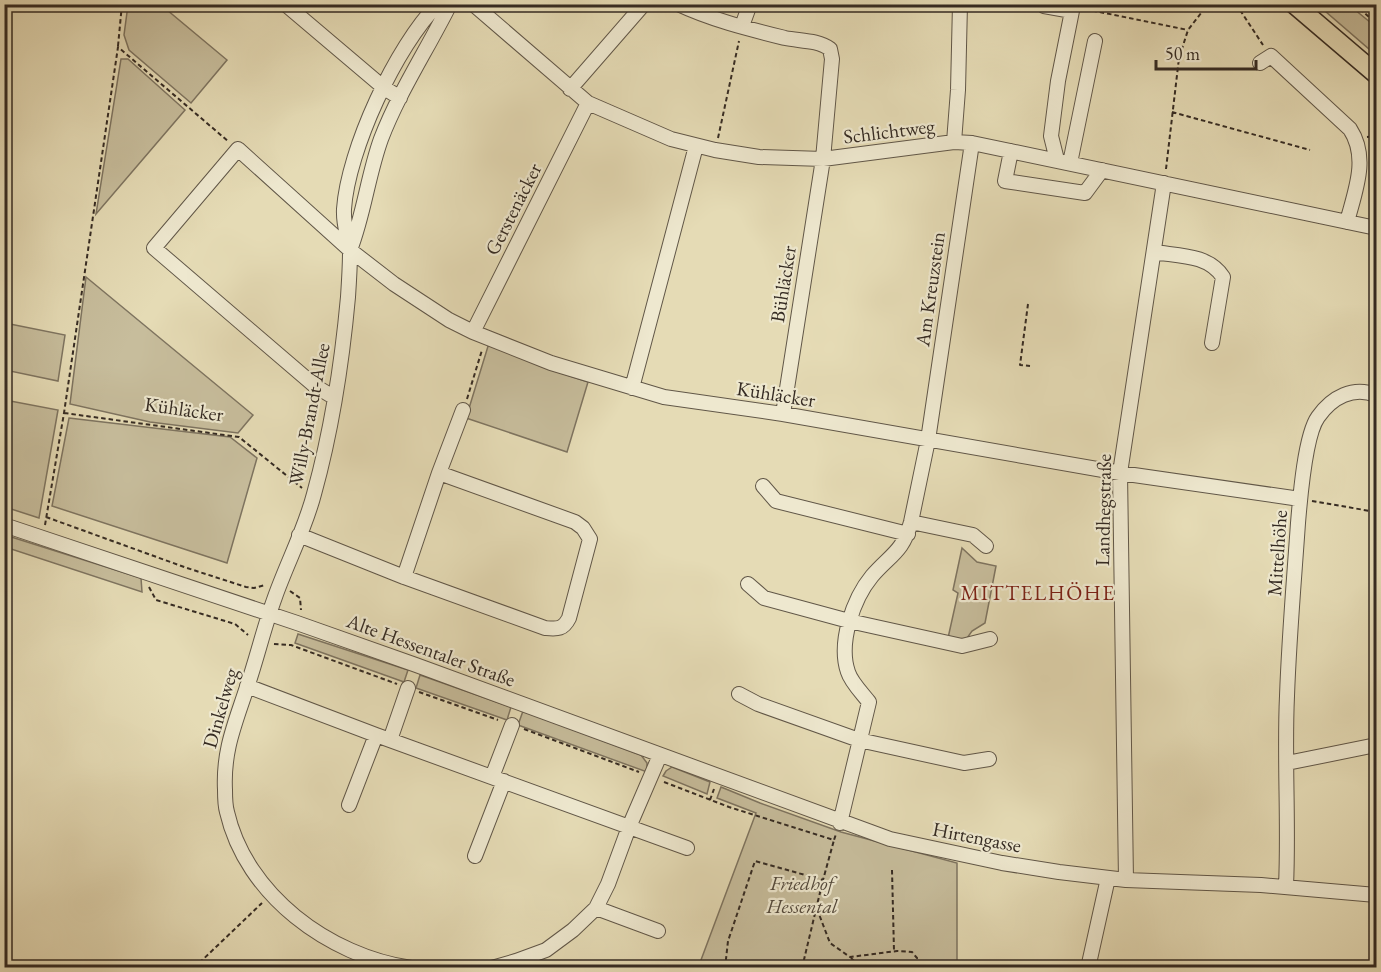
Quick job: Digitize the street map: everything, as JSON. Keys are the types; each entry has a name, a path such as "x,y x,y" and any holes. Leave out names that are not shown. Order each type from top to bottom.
{"main road":[{"path":"1294,4 1377,74"}],"street":[{"path":"285,4 383,87 400,98"},
{"name":"Willy-Brandt-Allee","path":"270,615 313,497 335,398 348,294 350,250 344,228 344,206 352,172 364,132 383,87 410,40 438,4"},
{"name":"Willy-Brandt-Allee","path":"350,250 359,228 381,140 400,98 450,4"},
{"name":"Schlichtweg","path":"473,4 588,103 671,139 696,146 759,157 823,159 954,142 972,143 1377,228"},
{"path":"570,88 644,4"},
{"path":"678,4 697,13 742,26 750,4"},
{"path":"954,142 960,4"},
{"path":"1044,6 1072,11 1058,81 1051,136 1064,162"},
{"name":"Bühläcker","path":"742,26 824,45 830,49 832,59 823,159 783,414"},
{"path":"1064,162 1095,41"},
{"path":"1265,60 1350,129 1355,137 1361,156 1360,175 1347,222"},
{"name":"Gerstenäcker","path":"473,332 588,103"},
{"name":"Am Kreuzstein","path":"910,528 928,440 972,143"},
{"path":"632,388 696,146"},
{"path":"238,149 154,248 315,386 335,398"},
{"name":"Kühläcker","path":"238,149 350,250 423,304 473,332 551,363 664,397 783,414 1120,473 1300,499"},
{"path":"1011,151 1005,181 1085,193 1102,170"},
{"name":"Landhegstraße","path":"1126,880 1120,473 1164,183"},
{"path":"1154,252 1204,260 1218,270 1222,277 1212,343"},
{"name":"Mittelhöhe","path":"1286,886 1287,697 1300,499 1312,429 1318,417 1339,397 1355,391 1377,395"},
{"path":"404,577 463,410"},
{"path":"299,535 404,577 545,628 558,630 565,626 590,539 583,528 575,522 439,473"},
{"path":"763,486 776,501 910,528 973,535 986,546"},
{"name":"Alte Hessentaler Straße","path":"4,525 297,623 840,823"},
{"path":"840,823 869,702 848,673 845,649 849,621 859,596 872,576 901,548 910,528"},
{"path":"748,584 764,598 849,621 962,646 990,639"},
{"name":"Dinkelweg","path":"270,615 231,732 224,768 226,811 239,846 257,878 271,894 310,927 348,948 393,965 411,968"},
{"path":"247,686 687,848"},
{"path":"390,740 408,688"},
{"path":"740,694 758,704 859,740 964,763 989,759"},
{"path":"475,856 512,725"},
{"path":"349,805 375,735"},
{"path":"1287,763 1377,745"},
{"path":"492,968 516,962 546,950 573,930 596,908 608,884 629,827 660,755"},
{"name":"Hirtengasse","path":"840,823 890,839 1002,863 1108,878 1286,886 1377,895"},
{"path":"1088,968 1108,878"},
{"path":"596,908 658,931"}],"path":[{"path":"45,539 45,517 64,413 118,47 122,4"},
{"path":"1083,4 1083,9 1188,30"},
{"path":"1189,4 1200,13"},
{"path":"1164,183 1179,58 1188,30 1208,4"},
{"path":"1236,4 1265,60"},
{"path":"1354,4 1377,23"},
{"path":"715,150 742,26"},
{"path":"118,47 238,149"},
{"path":"1172,112 1310,150"},
{"path":"1028,304 1020,365 1030,366"},
{"path":"463,410 487,338"},
{"name":"Kühläcker","path":"64,413 239,436 313,497"},
{"path":"1300,499 1377,512"},
{"path":"45,517 177,565 246,587 254,588 272,583 280,585 300,598 301,610 297,623"},
{"path":"141,572 156,600 235,624 260,644 291,645 651,776 729,807 834,840"},
{"path":"802,968 823,880 840,823"},
{"path":"725,968 728,941 755,861 823,880"},
{"path":"892,870 894,951"},
{"path":"194,968 271,894"},
{"path":"817,909 830,944 850,957 857,964 857,968"},
{"path":"850,957 894,951 912,952 917,958 916,968"}],"green space":[{"path":"128,5 161,5 227,60 191,103 129,50 124,35"},
{"path":"1318,5 1349,5 1376,27 1376,55"},
{"path":"121,59 128,59 185,110 96,214"},
{"path":"86,277 253,415 238,433 150,422 70,404"},
{"path":"5,323 65,335 58,381 5,370"},
{"path":"489,343 540,366 588,382 567,452 466,418"},
{"path":"5,400 58,410 39,518 5,507"},
{"path":"69,418 230,437 257,458 227,563 52,506"},
{"path":"5,535 141,578 142,592 5,547"},
{"path":"962,548 977,562 996,566 985,623 972,631 965,641 948,638 958,593 953,590"},
{"path":"298,634 408,670 404,682 295,643"},
{"path":"420,675 511,707 507,720 416,688"},
{"path":"523,711 641,755 647,763 647,772 518,725"},
{"path":"672,767 710,782 707,794 663,776"},
{"name":"Friedhof Hessental","path":"721,787 841,832 957,863 957,967 698,968 756,813 717,798"}],"district":[{"name":"MITTELHÖHE","path":"1038,593"}]}
